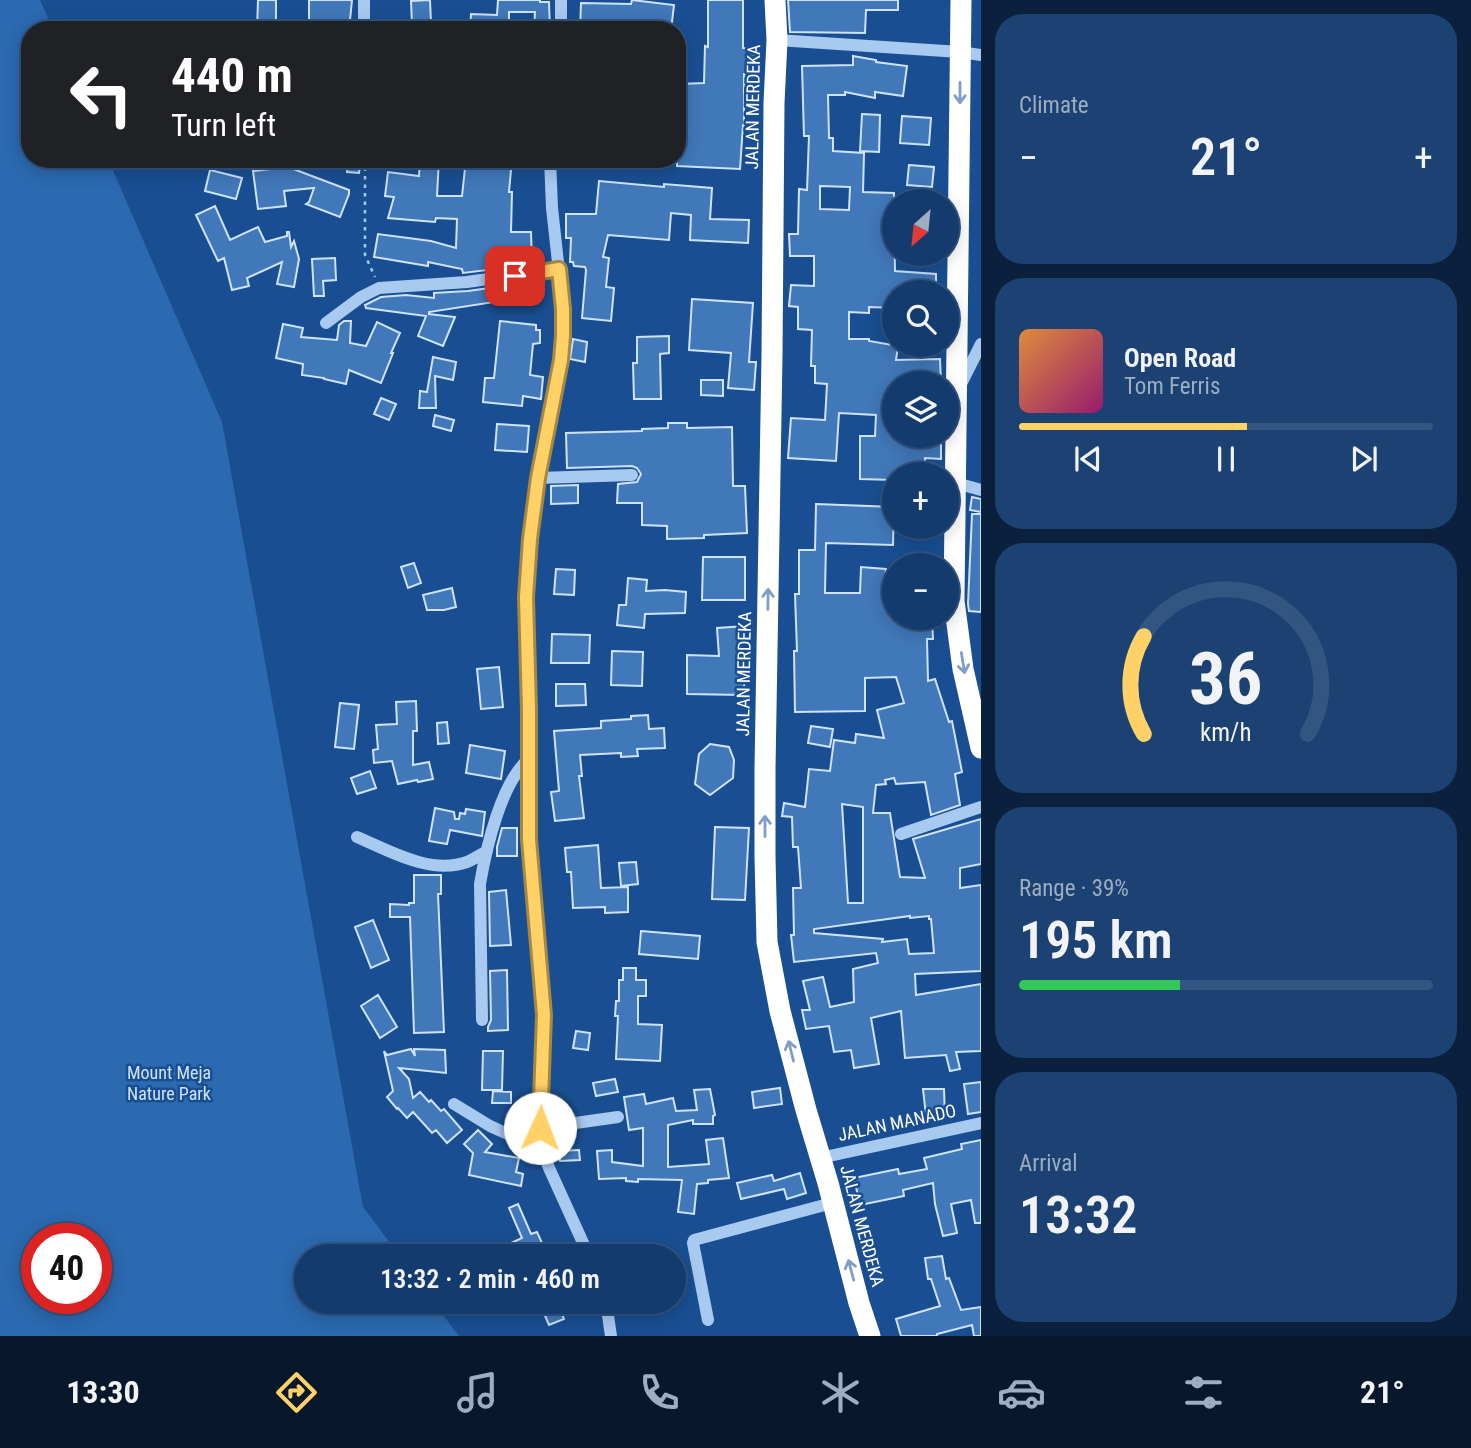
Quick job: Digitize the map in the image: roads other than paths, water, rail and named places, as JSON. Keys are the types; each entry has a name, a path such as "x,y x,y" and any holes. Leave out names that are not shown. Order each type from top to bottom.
{"highway":[{"name":"JALAN MERDEKA","path":"775,0 777,40 765,769 766,918 780,1011 870,1336"},
{"path":"956,462 957,391 972,347 970,54 961,0"},
{"path":"955,539 954,601 963,669 981,748"}],"street":[{"path":"364,0 364,21"},
{"path":"561,0 561,21"},
{"path":"777,40 970,54"},
{"path":"550,168 563,336 561,360 538,478 526,597 529,840 544,1015 540,1134 548,1168 583,1244"},
{"path":"326,323 361,297 379,288 467,282 559,269"},
{"path":"538,478 632,475"},
{"path":"959,484 981,490"},
{"path":"482,1020 481,884 487,851 507,790 516,773 530,759"},
{"path":"901,834 981,807"},
{"path":"356,837 419,862 444,866 467,862 487,851"},
{"path":"454,1104 490,1126 519,1139 618,1117"},
{"name":"JALAN MANADO","path":"820,1158 981,1123"},
{"path":"708,1320 694,1240 832,1203"},
{"path":"608,1314 611,1336"}],"park label":[{"name":"Mount Meja Nature Park","path":"169,1083"}]}
